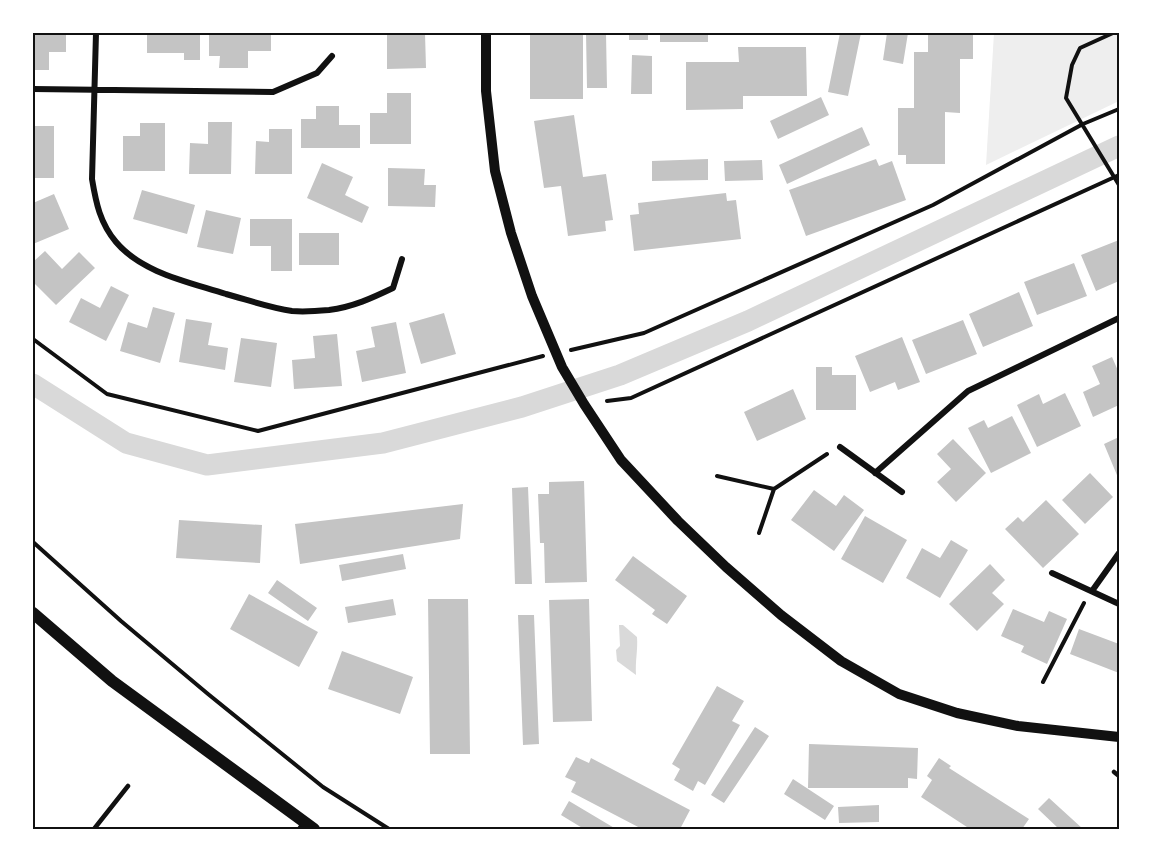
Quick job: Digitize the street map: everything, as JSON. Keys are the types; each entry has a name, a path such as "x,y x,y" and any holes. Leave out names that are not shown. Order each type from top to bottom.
{"main road":[{"path":"33,613 112,681 306,827"}],"street":[{"path":"96,33 92,179 96,202 104,225 118,244 139,262 179,279 257,303 293,311 328,310 357,305 393,288 402,259"},
{"path":"486,33 486,91 495,171 511,233 532,296 562,367 621,460 678,521 773,608 841,661 899,694 957,713 1018,726 1119,737"},
{"path":"33,89 273,92 317,73 332,56"},
{"path":"875,473 968,392 1119,318"},
{"path":"840,447 902,492"},
{"path":"1092,591 1119,553"},
{"path":"1052,573 1119,604"}],"lane":[{"path":"93,829 128,786"}],"path":[{"path":"1113,33 1080,48 1072,65 1066,98 1111,171 1117,176 1119,184"},
{"path":"33,339 107,394 258,431 556,353 644,333 933,206 1083,124 1119,109"},
{"path":"607,401 631,398 1117,176"},
{"path":"759,533 774,489 827,454"},
{"path":"717,476 774,489"},
{"path":"33,542 121,621 226,709 324,786 389,829"},
{"path":"1043,682 1084,603"}],"shaded area":[{"path":"994,33 1119,33 1119,101 986,165"},
{"path":"619,625 623,625 637,637 636,675 617,661 616,650 620,646"}],"building":[{"path":"33,33 66,33 66,52 49,52 49,70 33,70"},
{"path":"147,33 200,33 200,60 184,60 184,53 147,53"},
{"path":"209,33 271,33 271,51 248,51 248,68 219,68 220,56 209,56"},
{"path":"387,33 425,33 426,68 387,69"},
{"path":"530,33 583,33 583,99 530,99"},
{"path":"586,33 606,33 607,88 587,88"},
{"path":"629,33 648,33 648,40 629,40"},
{"path":"660,33 708,33 708,42 660,42"},
{"path":"840,33 861,33 848,96 828,92"},
{"path":"887,33 908,33 903,64 883,60"},
{"path":"928,33 973,33 973,59 960,59 960,113 945,112 945,164 906,164 906,155 898,155 898,108 914,108 914,52 928,52"},
{"path":"738,47 806,47 807,96 743,96 743,109 686,110 686,62 739,62"},
{"path":"632,55 652,56 652,94 631,94"},
{"path":"387,93 411,93 411,144 370,144 370,113 387,113"},
{"path":"821,97 829,115 778,139 770,121"},
{"path":"316,106 339,106 339,125 360,125 360,148 301,148 301,119 316,119"},
{"path":"574,115 583,177 606,174 613,220 605,221 606,231 568,236 561,186 544,188 534,121"},
{"path":"208,122 232,122 231,174 189,174 190,143 208,144"},
{"path":"140,123 165,123 165,171 123,171 123,136 140,136"},
{"path":"33,126 54,126 54,178 33,178"},
{"path":"862,127 870,145 787,184 779,165"},
{"path":"269,129 292,129 292,174 255,174 256,141 269,142"},
{"path":"708,159 708,180 652,181 652,161"},
{"path":"876,159 879,166 892,161 906,200 806,236 789,190"},
{"path":"762,160 763,180 725,181 724,161"},
{"path":"322,163 353,177 345,195 369,207 362,223 307,198"},
{"path":"388,168 425,169 424,185 436,185 435,207 388,206"},
{"path":"142,190 195,205 187,234 133,219"},
{"path":"726,193 727,201 736,200 741,239 634,251 630,215 639,214 638,203"},
{"path":"54,194 69,229 33,244 33,203"},
{"path":"206,210 241,218 233,254 197,247"},
{"path":"250,219 292,219 292,271 271,271 271,246 250,246"},
{"path":"299,233 339,233 339,265 299,265"},
{"path":"1119,240 1119,281 1096,291 1081,255"},
{"path":"45,251 62,269 79,252 95,268 56,305 33,282 33,262"},
{"path":"1074,263 1087,296 1037,315 1024,282"},
{"path":"111,286 129,295 106,341 69,322 81,298 100,308"},
{"path":"1019,292 1033,326 983,347 969,314"},
{"path":"153,307 175,313 160,363 120,351 128,322 147,328"},
{"path":"444,313 456,354 421,364 409,323"},
{"path":"186,319 212,323 208,345 228,348 225,370 179,362"},
{"path":"963,320 977,354 926,374 912,340"},
{"path":"396,322 406,373 362,382 356,351 375,347 371,327"},
{"path":"337,334 342,386 294,389 292,360 315,358 313,336"},
{"path":"902,337 920,382 898,390 895,382 870,392 855,356"},
{"path":"241,338 277,343 271,387 234,382"},
{"path":"1112,357 1119,373 1119,405 1093,417 1083,392 1100,384 1092,366"},
{"path":"816,367 832,367 832,375 856,375 856,410 816,410"},
{"path":"793,389 806,419 757,441 744,412"},
{"path":"1065,393 1081,426 1037,447 1017,405 1039,394 1043,404"},
{"path":"1012,416 1031,453 991,473 968,428 984,420 988,428"},
{"path":"1119,437 1119,480 1104,444"},
{"path":"953,439 986,473 956,502 937,482 951,469 937,454"},
{"path":"1090,473 1113,497 1085,524 1062,500"},
{"path":"584,481 587,582 545,583 544,543 540,543 538,494 549,494 549,482"},
{"path":"528,487 532,584 515,584 512,488"},
{"path":"814,490 836,506 844,495 864,510 834,551 791,520"},
{"path":"1046,500 1079,534 1043,568 1005,529 1018,517 1023,522"},
{"path":"463,504 460,539 300,564 295,524"},
{"path":"865,516 907,540 883,583 841,559"},
{"path":"179,520 262,525 260,563 176,558"},
{"path":"951,540 968,550 940,598 906,578 922,548 940,558"},
{"path":"403,554 406,569 342,581 339,565"},
{"path":"633,556 687,596 667,624 652,614 655,610 615,580"},
{"path":"990,564 1005,580 992,593 1004,604 977,631 949,604"},
{"path":"277,580 317,608 308,621 268,593"},
{"path":"249,594 318,632 299,667 230,629"},
{"path":"393,599 396,615 348,623 345,607"},
{"path":"428,599 468,599 470,754 430,754"},
{"path":"589,599 592,721 553,722 549,600"},
{"path":"1013,609 1044,622 1049,611 1067,619 1047,664 1021,652 1024,646 1001,636"},
{"path":"518,615 534,615 539,744 523,745"},
{"path":"1079,629 1119,644 1119,673 1070,654"},
{"path":"342,651 413,677 400,714 328,689"},
{"path":"717,686 744,701 732,721 740,725 705,785 698,781 693,791 674,780 680,769 672,764"},
{"path":"755,727 769,736 724,803 711,795"},
{"path":"809,744 918,748 917,779 908,778 908,788 808,788"},
{"path":"576,757 589,763 591,758 690,810 680,829 642,829 571,792 576,782 565,777"},
{"path":"939,758 951,766 949,768 1029,819 1022,829 970,829 921,797 932,780 927,776"},
{"path":"793,779 834,806 825,820 784,794"},
{"path":"1049,798 1083,829 1059,829 1038,809"},
{"path":"569,801 616,829 584,829 561,815"},
{"path":"879,805 879,822 839,823 838,807"}],"waterway":[{"path":"33,384 126,443 207,465 383,443 522,407 620,375 748,321 1119,146"}]}
